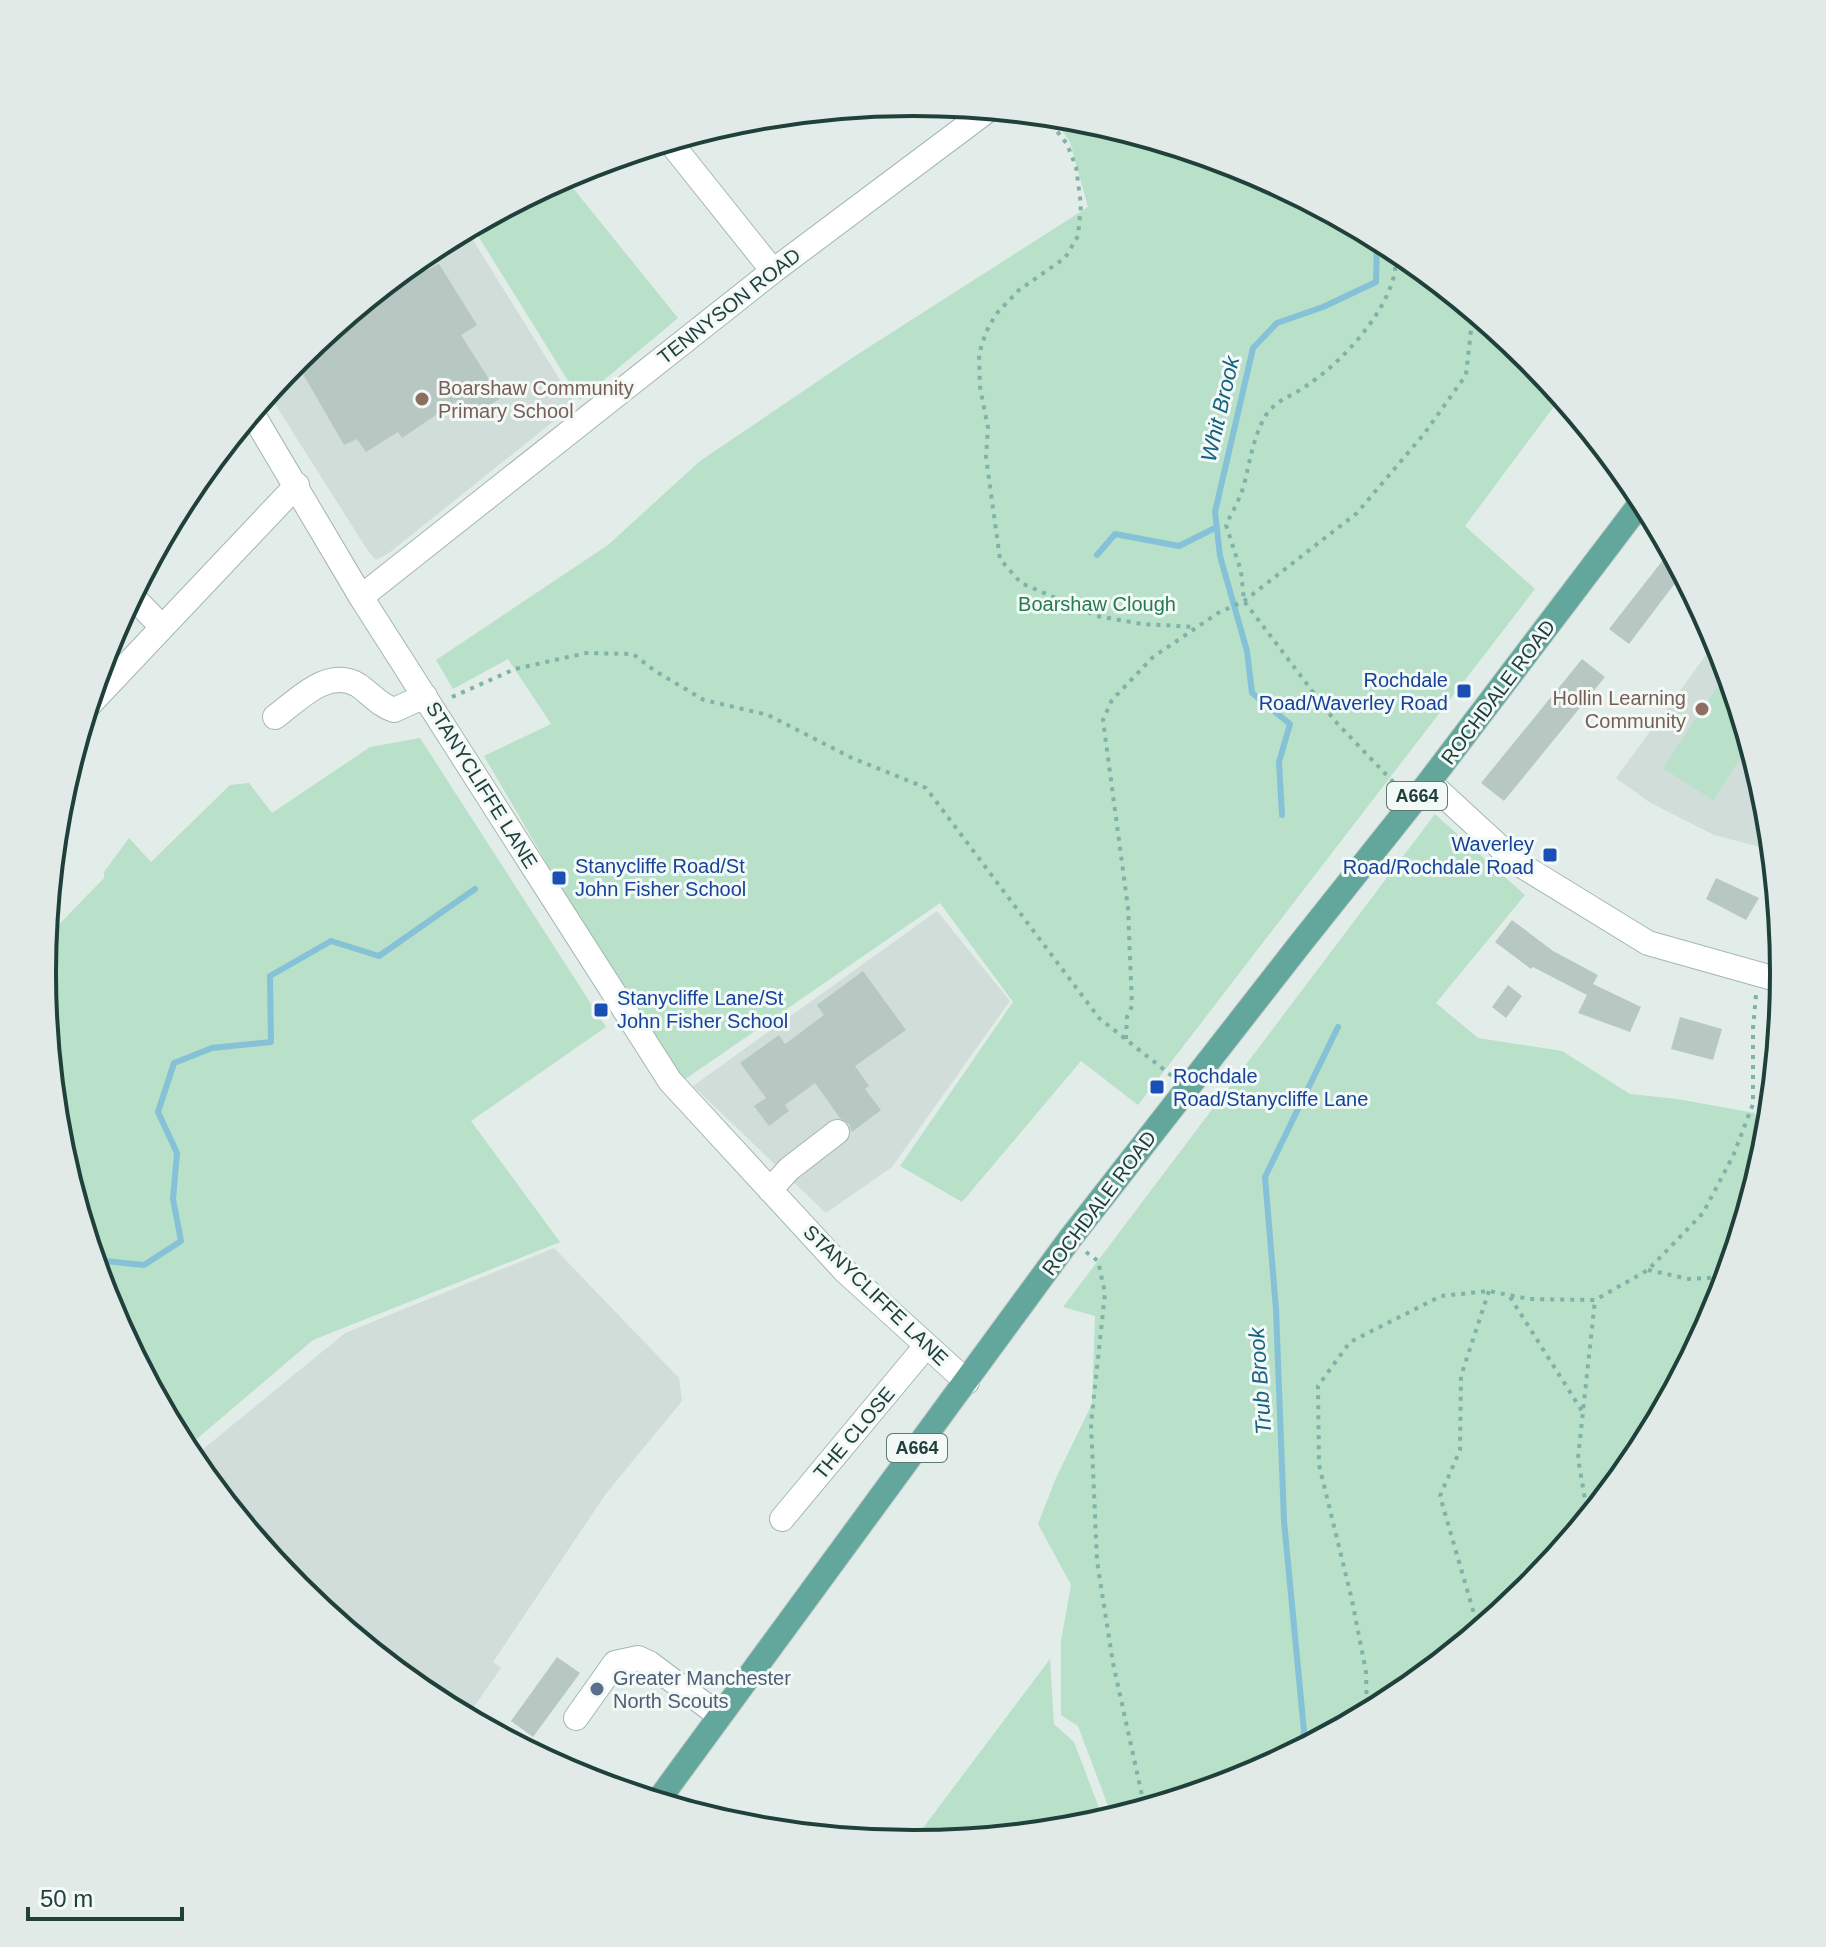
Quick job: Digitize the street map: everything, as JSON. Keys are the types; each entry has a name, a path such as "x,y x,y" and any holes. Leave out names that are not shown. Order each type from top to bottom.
{"main road":[{"name":"ROCHDALE ROAD","path":"664,1793 1069,1240 1429,782 1635,511"}],"street":[{"name":"TENNYSON ROAD","path":"361,597 773,271 976,119"},
{"path":"677,150 773,271"},
{"name":"STANYCLIFFE LANE","path":"258,422 361,597 670,1081 845,1271 967,1382"},
{"path":"105,688 297,485"},
{"path":"140,604 162,627"},
{"path":"275,717 336,678 356,684 394,710 428,701"},
{"path":"1429,782 1516,862 1648,943 1770,977"},
{"path":"770,1190 789,1169 837,1132"},
{"name":"THE CLOSE","path":"782,1519 926,1346"},
{"path":"576,1718 615,1663 638,1658 720,1716"}],"path":[{"path":"1055,129 1067,144 1076,167 1081,205 1078,236 1065,258 1019,290 996,314 979,354 980,387 988,428 986,457 1000,559 1021,583 1097,616 1142,624 1197,627"},
{"path":"1395,266 1385,299 1365,330 1334,363 1305,387 1276,402 1265,417 1255,440 1244,486 1226,525 1241,571 1243,601 1335,721 1412,802"},
{"path":"1126,1039 1127,1017 1132,1006 1128,908 1103,720 1112,700 1153,657 1243,601 1357,513 1424,434 1466,375 1472,324"},
{"path":"428,701 515,669 586,653 633,654 704,700 768,715 852,758 926,788 1099,1018 1187,1088"},
{"path":"1367,1700 1366,1672 1352,1600 1319,1465 1318,1386 1350,1342 1441,1296 1489,1291 1529,1299 1595,1300 1648,1270 1703,1213 1733,1156 1753,1104 1753,1028 1770,984"},
{"path":"1098,1261 1105,1293 1091,1424 1097,1561 1113,1663 1143,1799"},
{"path":"1648,1270 1689,1279 1714,1278"},
{"path":"1476,1620 1440,1496 1460,1450 1461,1376 1489,1291"},
{"path":"1509,1295 1583,1413"},
{"path":"1586,1504 1578,1458 1595,1300"}],"shaded area":[{"name":"Boarshaw Community Primary School","path":"472,239 575,404 389,553 376,560 274,403 348,329 391,294"},
{"name":"Hollin Learning Community","path":"1708,653 1741,752 1761,847 1714,835 1649,802 1616,778"},
{"path":"937,911 1010,1001 892,1167 826,1213 693,1086"},
{"path":"554,1248 679,1378 682,1401 605,1495 493,1662 501,1668 473,1709 391,1653 348,1618 269,1539 201,1451 345,1333"}],"green space":[{"name":"Boarshaw Clough","path":"1062,130 1135,146 1188,162 1241,182 1342,231 1435,294 1478,329 1555,406 1465,526 1535,589 1138,1105 1081,1061 962,1202 900,1166 1013,1002 940,903 684,1080 571,905 484,756 551,724 508,659 453,689 436,660 608,545 700,461 855,356 1088,207 1070,142"},
{"path":"573,188 678,318 580,400 478,235"},
{"path":"1720,684 1742,756 1713,800 1663,768"},
{"path":"420,738 606,1027 471,1121 560,1242 313,1340 195,1441 144,1353 101,1249 85,1195 63,1085 56,974 58,926 104,878 104,872 129,838 151,862 230,785 249,783 272,813 370,747"},
{"path":"1435,814 1525,895 1436,1003 1478,1038 1562,1051 1630,1094 1755,1113 1757,1122 1754,1141 1725,1249 1682,1353 1626,1450 1557,1539 1478,1618 1389,1686 1341,1716 1241,1765 1188,1785 1109,1807 1078,1726 1061,1715 1061,1641 1071,1585 1038,1524 1056,1478 1092,1404 1095,1316 1063,1307"},
{"path":"1050,1659 1054,1724 1074,1742 1100,1809 1025,1823 922,1830"}],"building":[{"path":"439,264 477,325 461,335 501,398 467,419 455,402 402,438 398,432 366,452 357,439 344,445 302,373 348,329 391,294 424,270"},
{"path":"1663,560 1676,582 1629,644 1609,629"},
{"path":"1582,659 1605,677 1504,801 1481,783"},
{"path":"1716,878 1759,898 1746,920 1706,899"},
{"path":"1512,920 1553,951 1598,975 1593,984 1641,1007 1630,1032 1578,1013 1587,995 1533,967 1531,969 1495,942"},
{"path":"863,971 906,1030 855,1066 869,1086 865,1089 881,1110 852,1132 849,1124 840,1118 815,1083 785,1105 789,1111 769,1126 754,1106 766,1098 740,1063 779,1035 785,1044 824,1015 817,1005"},
{"path":"1508,985 1522,996 1506,1018 1492,1007"},
{"path":"1680,1017 1722,1029 1713,1060 1671,1049"},
{"path":"557,1657 580,1673 533,1737 511,1721"}],"waterway":[{"name":"Whit Brook","path":"1282,815 1279,762 1290,724 1252,693 1247,651 1220,556 1215,512 1253,348 1277,323 1323,307 1376,282 1377,253"},
{"name":"Whit Brook","path":"1097,555 1115,534 1179,546 1217,527"},
{"name":"Whit Brook","path":"106,1261 144,1265 181,1241 173,1199 177,1153 158,1112 174,1063 212,1048 271,1042 270,976 331,941 379,956 475,889"},
{"name":"Trub Brook","path":"1303,1736 1284,1521 1276,1309 1265,1177 1338,1027"}],"place":[{"name":"Boarshaw Community Primary School","path":"422,399"},
{"name":"Rochdale Road/Waverley Road","path":"1464,691"},
{"name":"Hollin Learning Community","path":"1702,709"},
{"name":"Waverley Road/Rochdale Road","path":"1550,855"},
{"name":"Stanycliffe Road/St John Fisher School","path":"559,878"},
{"name":"Stanycliffe Lane/St John Fisher School","path":"601,1010"},
{"name":"Rochdale Road/Stanycliffe Lane","path":"1157,1087"},
{"name":"Greater Manchester North Scouts","path":"597,1689"}]}
